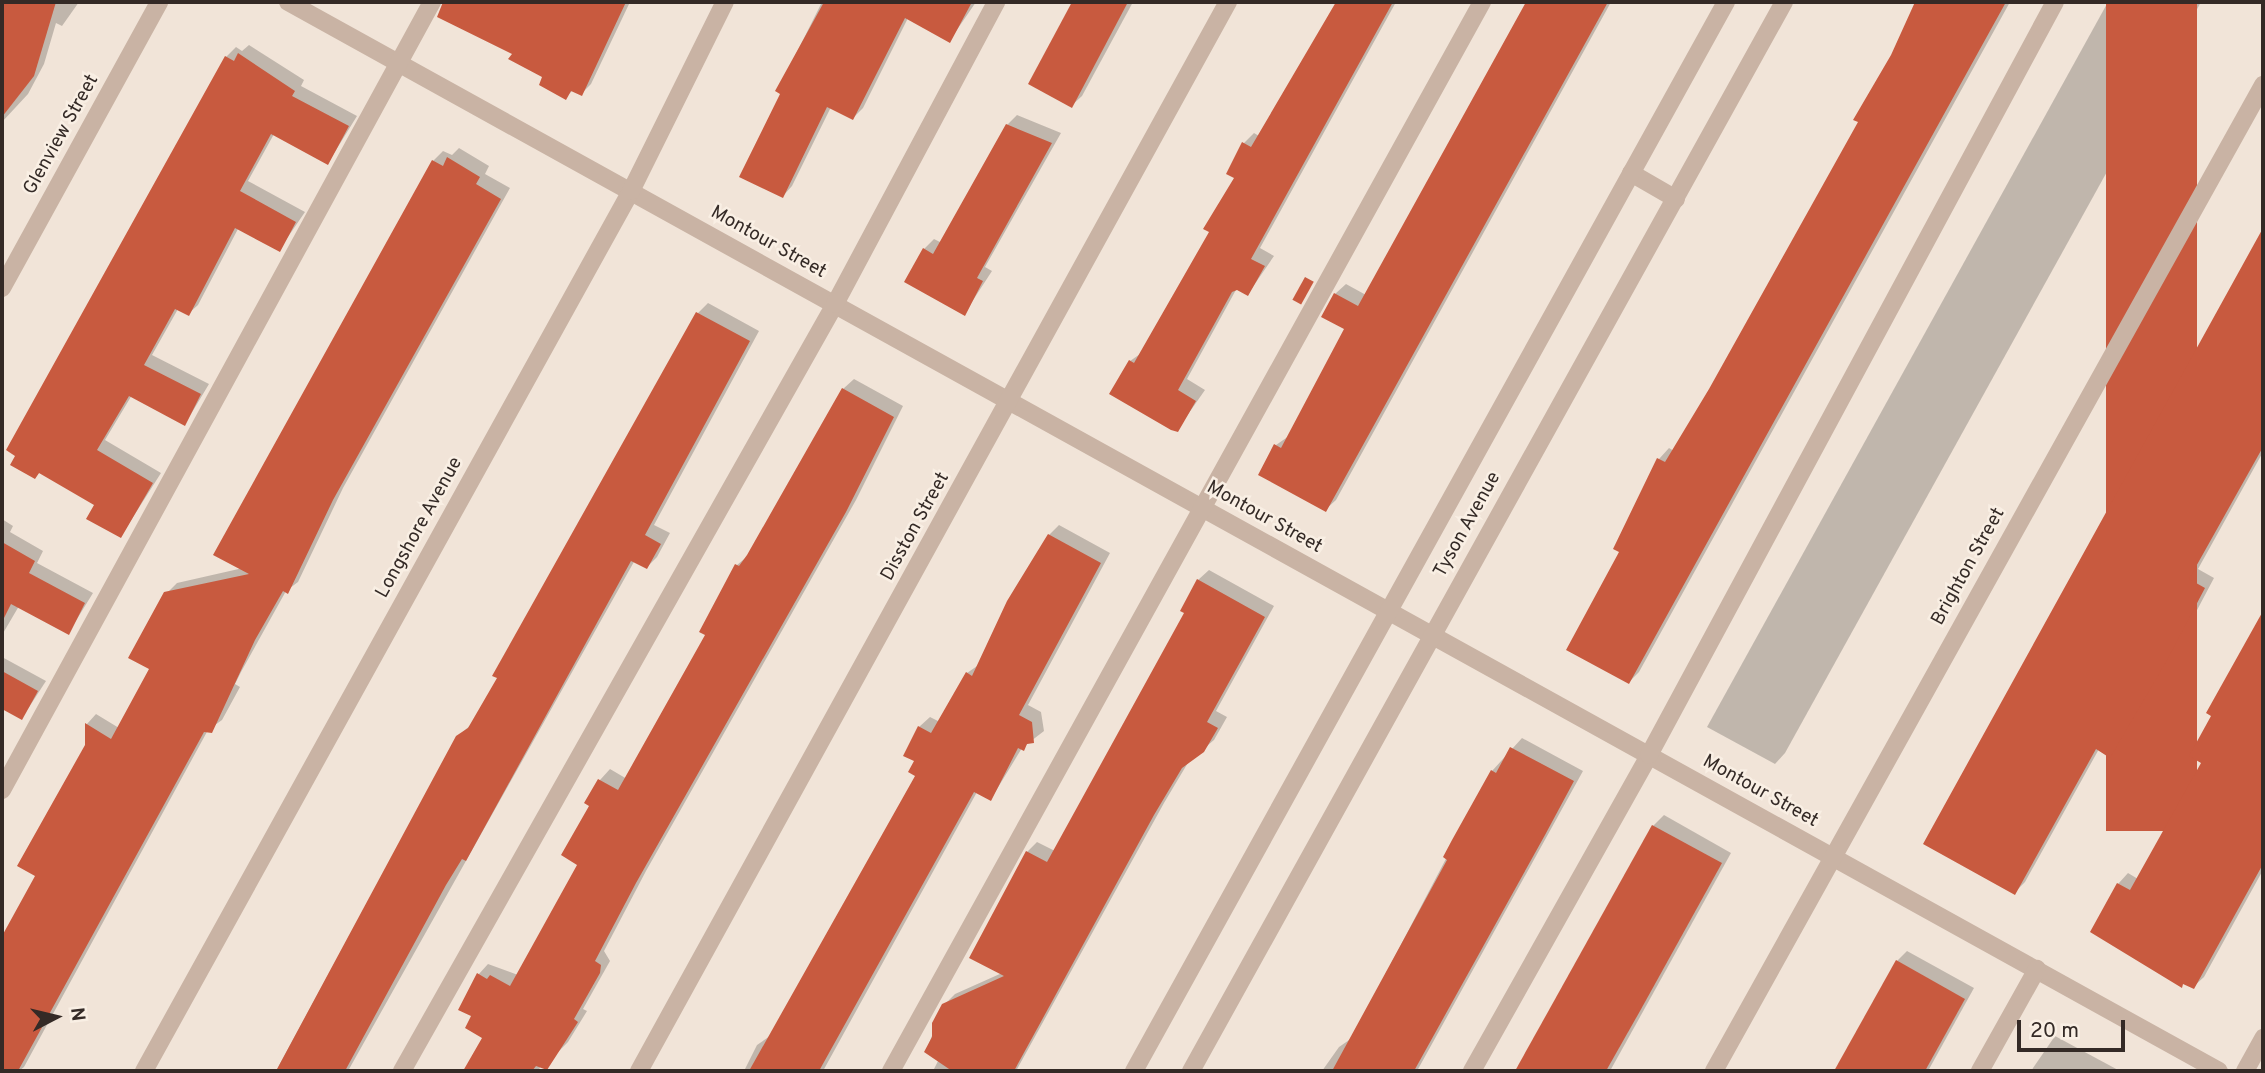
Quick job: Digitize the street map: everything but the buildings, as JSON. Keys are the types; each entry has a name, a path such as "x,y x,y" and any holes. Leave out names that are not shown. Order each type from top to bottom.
{"street":[{"name":"Glenview Street","path":"2,288 159,2"},
{"name":"Montour Street","path":"288,2 2219,1071"},
{"path":"2,790 432,2"},
{"name":"Longshore Avenue","path":"144,1071 631,191 725,2"},
{"path":"401,1071 835,304 996,2"},
{"name":"Disston Street","path":"639,1071 1228,2"},
{"path":"891,1071 1482,2"},
{"name":"Tyson Avenue","path":"1134,1071 1726,2"},
{"name":"Tyson Avenue","path":"1191,1071 1431,634 1784,2"},
{"path":"1472,1071 1649,755 2055,2"},
{"name":"Brighton Street","path":"1714,1071 1831,855 2263,85"},
{"path":"1631,173 1676,199"},
{"path":"1980,1071 2037,969"},
{"path":"2245,1071 2263,1038"}]}
